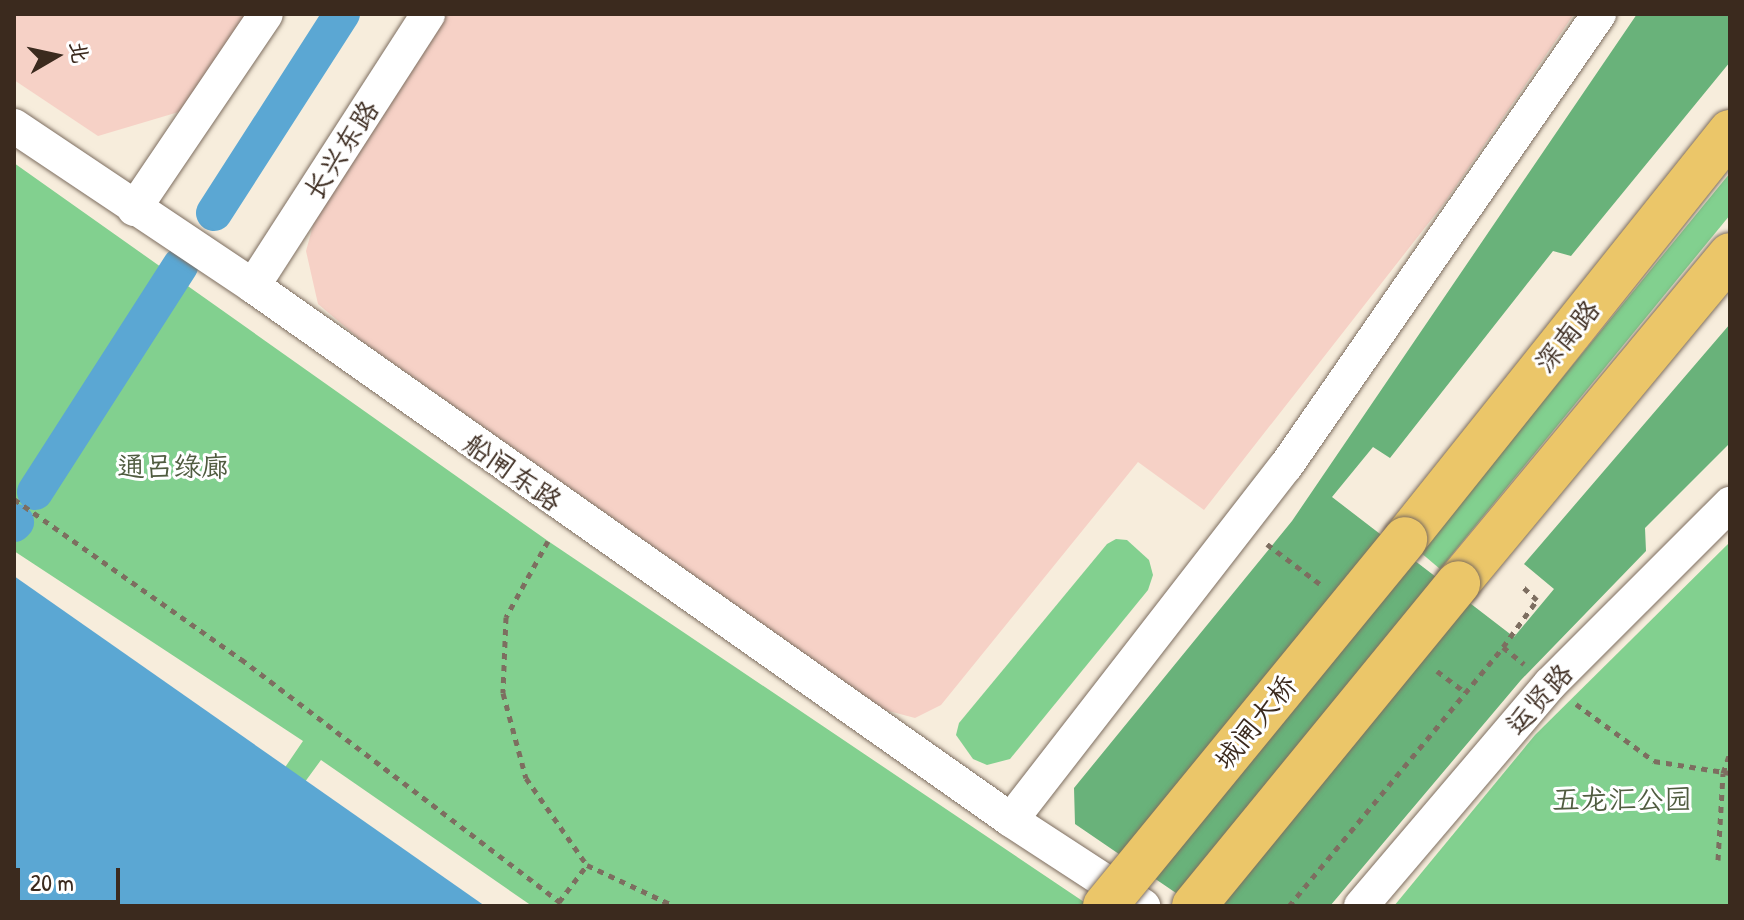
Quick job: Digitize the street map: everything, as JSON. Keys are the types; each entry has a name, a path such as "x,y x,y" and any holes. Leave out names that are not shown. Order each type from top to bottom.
{"main road":[{"name":"深南路","path":"1405,539 1730,132"},
{"path":"1194,906 1730,255"},
{"name":"城闸大桥","path":"1105,906 1405,539"}],"street":[{"path":"134,209 266,14"},
{"name":"长兴东路","path":"253,286 428,14"},
{"path":"1011,820 1295,454 1599,14"},
{"name":"船闸东路","path":"14,126 253,286 1011,820 1143,906"},
{"name":"运贤路","path":"1361,906 1550,684 1730,504"}],"path":[{"path":"14,499 241,659 562,904 587,865"},
{"path":"548,541 506,617 503,693 526,778 587,865 674,906"},
{"path":"1503,647 1537,600 1522,586"},
{"path":"1718,860 1730,753"}],"shaded area":[{"path":"14,14 246,14 182,111 98,136 14,80"},
{"path":"443,14 1574,14 1445,202 1204,510 1138,462 941,705 915,718 885,710 362,341 318,304 306,251 314,222"}],"green space":[{"path":"1637,14 1730,14 1730,62 1571,256 1553,251 1390,458 1373,447 1332,497 1514,637 1554,589 1524,564 1730,324 1730,443 1645,528 1646,551 1521,680 1330,906 1195,906 1075,824 1074,788 1292,521"},
{"name":"通吕绿廊","path":"14,163 548,541 1090,906 532,906 321,760 280,816 273,785 303,741 14,551"},
{"path":"1730,173 1730,215 1440,569 1420,552"},
{"path":"1116,539 1127,540 1149,560 1153,575 1148,590 1010,759 987,765 973,759 956,735 959,723 1107,544"},
{"name":"五龙汇公园","path":"1730,542 1730,906 1394,906 1535,735"}],"water":[{"path":"14,576 485,906 14,906"}],"waterway":[{"path":"214,213 342,14"},
{"path":"35,492 180,266"}]}
